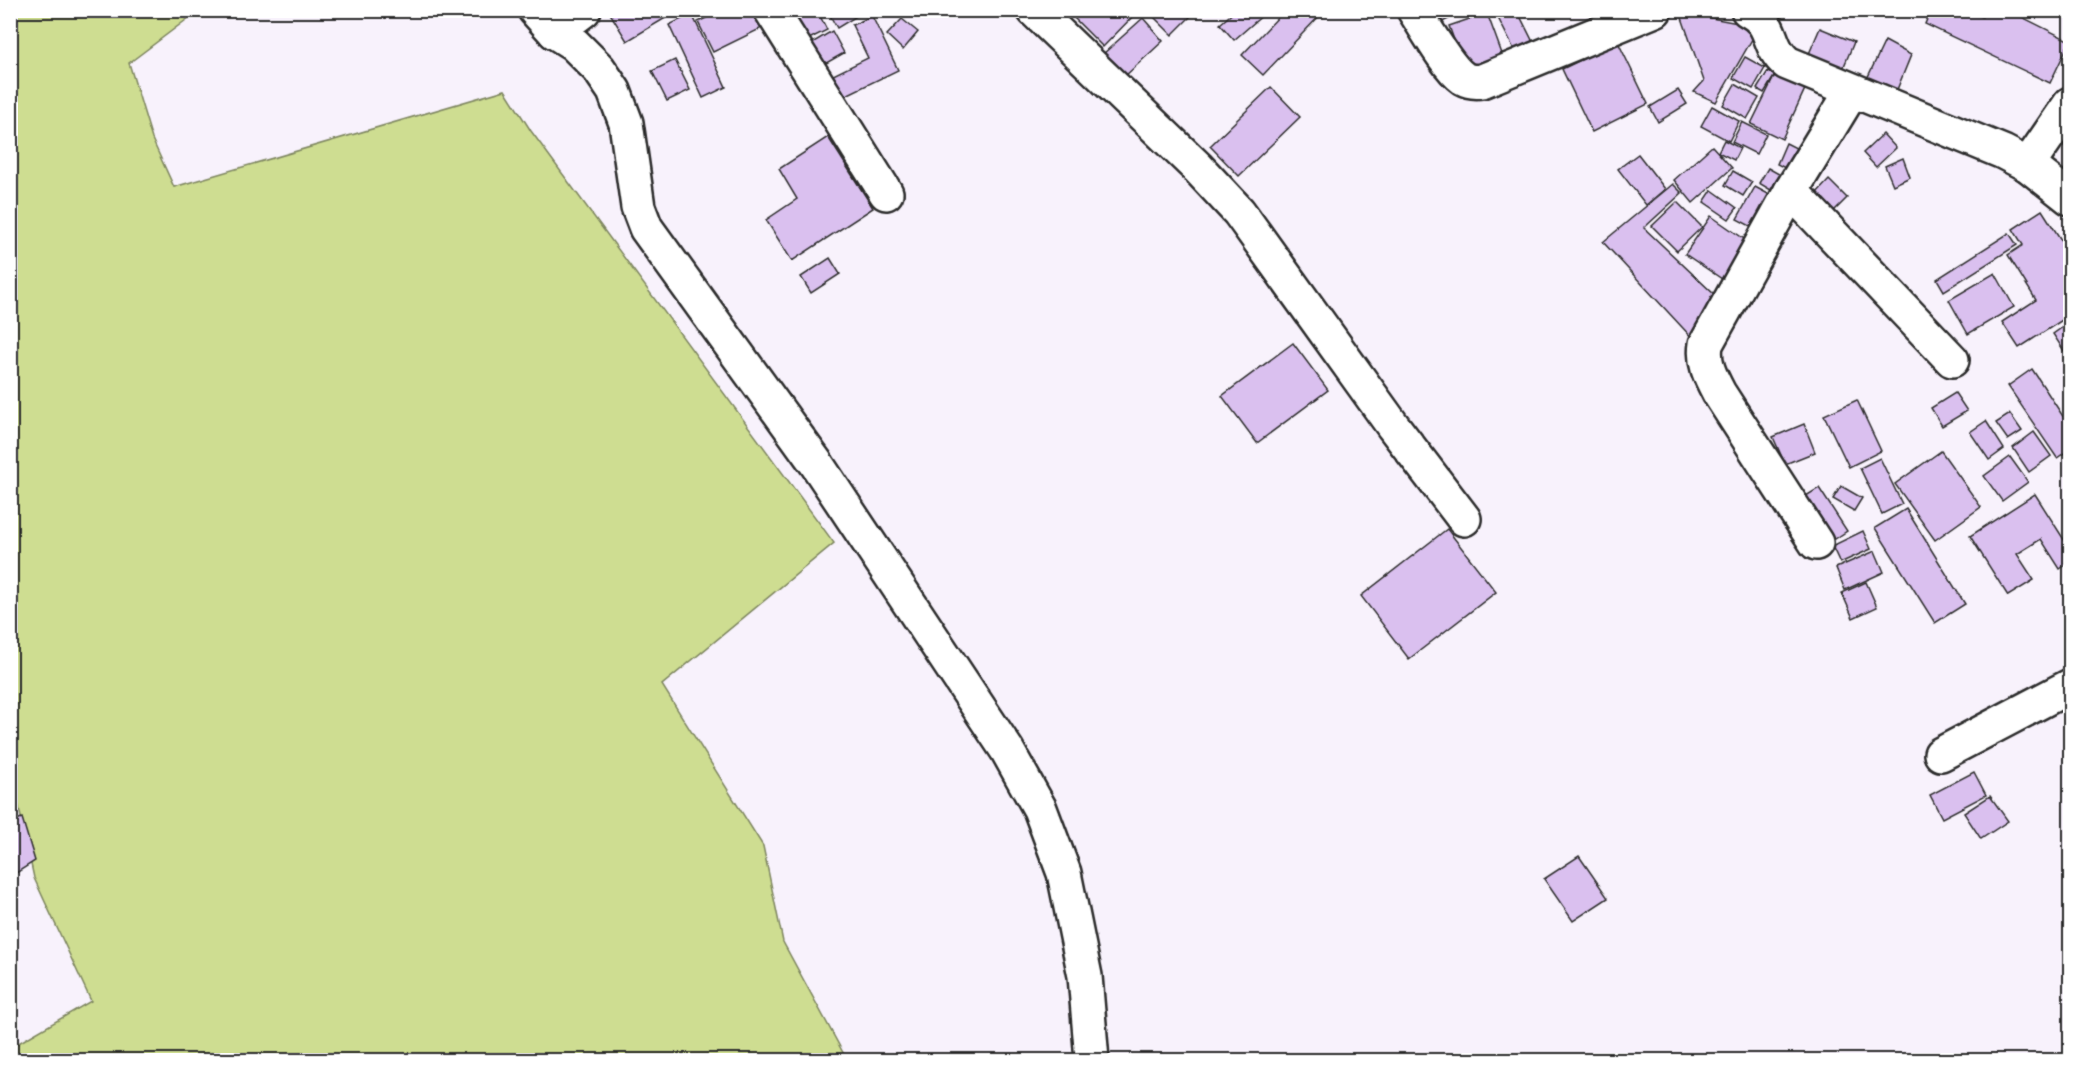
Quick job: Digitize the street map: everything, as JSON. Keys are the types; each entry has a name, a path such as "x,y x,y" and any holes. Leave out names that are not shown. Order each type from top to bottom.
{"street":[{"path":"545,21 584,10"},
{"path":"771,10 886,193"},
{"path":"1034,10 1198,168 1239,212 1464,519"},
{"path":"1414,10 1451,65 1462,77 1472,82 1482,81 1655,10"},
{"path":"1748,10 1769,28 1772,44 1778,56 1787,63 2003,152 2028,165 2070,198"},
{"path":"545,21 574,44 599,69 614,91 626,123 638,207 646,228 816,463 1007,750 1040,809 1064,873 1085,976 1092,1060"},
{"path":"1816,543 1719,393 1708,372 1704,356 1706,344 1791,192 1852,91"},
{"path":"2028,165 2070,104"},
{"path":"1791,192 1952,360"},
{"path":"1941,754 2070,686"}],"green space":[{"path":"11,11 198,11 129,63 152,139 174,187 505,90 531,131 834,543 662,685 763,846 783,942 847,1060 11,1060 10,1048 91,1001 34,878 13,780 11,780"}],"building":[{"path":"608,10 679,10 627,41"},
{"path":"722,10 754,10 762,28 713,52 698,22"},
{"path":"792,10 817,10 827,30 797,45 783,15"},
{"path":"827,10 858,10 860,14 837,28"},
{"path":"1076,10 1139,10 1103,47 1071,15"},
{"path":"1147,10 1190,10 1193,14 1172,35"},
{"path":"1236,10 1260,10 1264,14 1234,40 1220,24"},
{"path":"1285,10 1325,10 1263,75 1242,55"},
{"path":"1431,10 1449,10 1453,17 1438,24"},
{"path":"1494,10 1517,10 1539,54 1521,63"},
{"path":"1931,10 1969,10 1982,17 1984,10 2008,10 2070,41 2050,83 1925,24"},
{"path":"1680,12 1759,27 1716,102 1694,92 1704,81"},
{"path":"1487,13 1505,62 1467,76 1449,26"},
{"path":"692,14 726,87 703,98 669,25"},
{"path":"872,16 898,70 834,101 823,80 868,58 852,25"},
{"path":"1143,18 1163,41 1124,77 1103,54"},
{"path":"902,19 918,32 903,50 887,35"},
{"path":"1820,28 1854,42 1842,71 1808,56"},
{"path":"832,31 844,53 814,70 802,49"},
{"path":"1885,41 1911,55 1892,102 1864,85"},
{"path":"1618,42 1648,104 1592,132 1562,69"},
{"path":"1745,57 1765,68 1753,89 1733,78"},
{"path":"675,60 690,90 667,101 652,71"},
{"path":"1768,71 1775,75 1764,93 1757,89"},
{"path":"1775,75 1805,89 1782,139 1751,124"},
{"path":"1735,84 1759,98 1747,119 1723,105"},
{"path":"1271,87 1300,117 1239,176 1210,146"},
{"path":"1678,90 1687,104 1658,122 1650,107"},
{"path":"1712,106 1739,121 1729,141 1701,126"},
{"path":"1742,122 1766,134 1756,154 1732,142"},
{"path":"1883,134 1896,148 1876,167 1863,153"},
{"path":"828,137 873,208 792,261 766,220 797,199 779,169"},
{"path":"1724,140 1740,148 1734,160 1718,152"},
{"path":"1786,143 1804,152 1795,173 1777,164"},
{"path":"1712,146 1732,168 1693,203 1674,180"},
{"path":"1638,154 1665,189 1646,205 1618,169"},
{"path":"1903,158 1910,177 1893,185 1885,166"},
{"path":"1768,168 1795,183 1786,199 1759,183"},
{"path":"1733,171 1752,182 1743,196 1725,185"},
{"path":"1829,180 1847,198 1832,213 1814,196"},
{"path":"1673,184 1682,193 1644,228 1717,297 1694,340 1603,242"},
{"path":"1755,187 1774,197 1756,229 1737,219"},
{"path":"1712,190 1737,208 1729,219 1704,202"},
{"path":"1677,202 1702,227 1677,251 1652,226"},
{"path":"2042,210 2070,254 2070,315 2019,348 2002,322 2036,300 2008,255 2023,245 2013,229"},
{"path":"1711,216 1750,243 1725,281 1685,254"},
{"path":"2009,233 2017,245 1944,291 1937,279"},
{"path":"830,258 840,274 811,293 801,277"},
{"path":"1995,273 2014,307 1968,334 1949,300"},
{"path":"2070,322 2070,360 2053,334"},
{"path":"1293,343 1328,390 1257,443 1222,396"},
{"path":"2032,369 2070,427 2070,449 2057,458 2008,386"},
{"path":"1955,393 1967,411 1942,426 1931,408"},
{"path":"1857,400 1881,451 1849,467 1824,415"},
{"path":"2010,414 2022,431 2008,440 1996,423"},
{"path":"1986,421 2004,449 1989,460 1970,432"},
{"path":"1804,424 1815,452 1785,464 1773,437"},
{"path":"2034,432 2051,456 2029,472 2013,448"},
{"path":"1941,451 1981,507 1935,540 1895,484"},
{"path":"2010,457 2028,482 2002,501 1984,476"},
{"path":"1880,458 1902,504 1882,514 1860,468"},
{"path":"1841,486 1862,498 1854,511 1833,499"},
{"path":"1819,488 1847,531 1829,543 1801,499"},
{"path":"2035,494 2070,549 2070,562 2060,569 2041,539 2017,554 2034,580 2008,596 1970,536"},
{"path":"1906,509 1965,604 1935,623 1875,528"},
{"path":"1447,529 1496,592 1409,659 1361,596"},
{"path":"1863,531 1871,549 1840,563 1832,546"},
{"path":"1875,551 1884,572 1845,590 1836,568"},
{"path":"1866,582 1877,607 1853,618 1842,593"},
{"path":"1974,772 1986,795 1942,818 1930,795"},
{"path":"1990,796 2008,821 1981,839 1964,813"},
{"path":"22,818 35,861 10,877 10,822"},
{"path":"1579,856 1608,898 1573,921 1544,879"}]}
